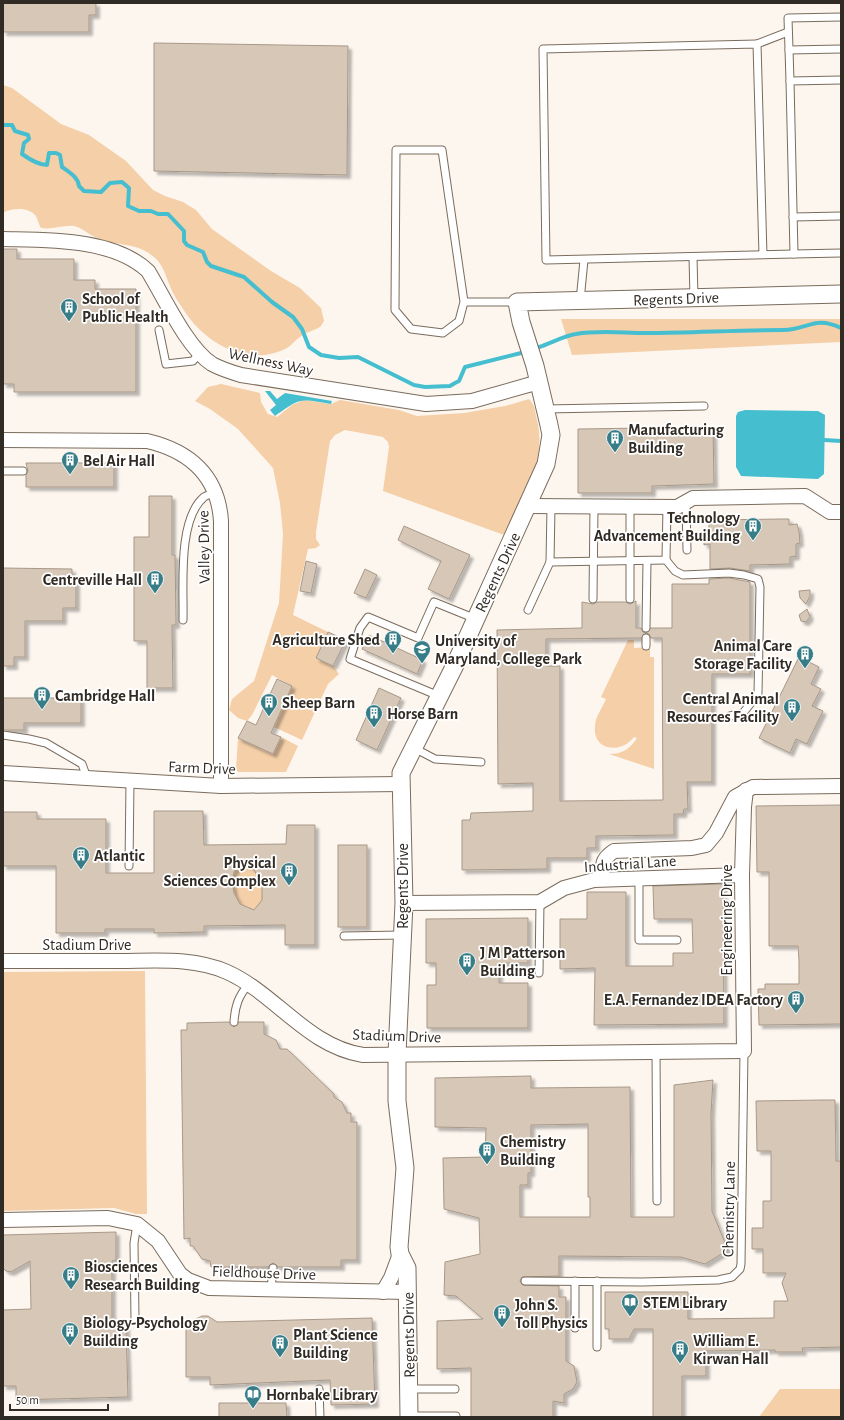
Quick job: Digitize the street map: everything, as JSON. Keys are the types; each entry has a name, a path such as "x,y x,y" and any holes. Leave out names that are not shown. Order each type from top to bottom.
{"street":[{"name":"Wellness Way","path":"3,239 87,244 122,254 138,262 148,271 189,341 199,353 211,363 224,370 241,375 426,404 472,401 539,382"},
{"name":"Regents Drive","path":"383,1292 391,1278 400,1254 405,1168 397,1101 396,1054 404,903 400,784 401,773 476,619 546,464 550,435 539,382 521,322 517,302 841,294"},
{"name":"Valley Drive","path":"3,440 141,441 155,443 180,453 193,462 203,473 216,492 220,504 221,521 221,786"},
{"path":"528,506 677,506 691,499 805,496 830,512 841,512"},
{"name":"Farm Drive","path":"3,773 221,786 400,784"},
{"path":"746,790 761,787 841,786"},
{"name":"Engineering Drive","path":"744,1051 742,875 746,790"},
{"name":"Engineering Drive","path":"602,879 605,857 614,851 692,848 706,845 716,833 732,801 746,790"},
{"name":"Industrial Lane","path":"404,903 540,902 564,888 587,881 602,879 742,875"},
{"name":"Stadium Drive","path":"3,961 186,961 205,965 226,972 249,984 313,1035 330,1045 363,1055 744,1051"},
{"name":"Fieldhouse Drive","path":"3,1220 108,1218 138,1224 158,1240 173,1265 188,1280 209,1288 408,1292"},
{"name":"Regents Drive","path":"400,1254 407,1268 409,1417"}],"lane":[{"path":"794,254 788,18 841,17"},
{"path":"788,32 757,44 543,49 546,260 841,254"},
{"path":"757,44 763,255"},
{"path":"789,50 841,49"},
{"path":"790,81 841,80"},
{"path":"396,150 442,150 464,302 459,321 443,333 411,329 395,310 396,150"},
{"path":"793,217 841,216"},
{"path":"693,257 694,298"},
{"path":"580,301 584,260"},
{"path":"464,302 517,302"},
{"path":"159,330 166,364 193,361 199,353"},
{"path":"545,409 704,406"},
{"path":"3,471 23,471"},
{"path":"183,620 184,540 189,523 195,511 205,496 216,492"},
{"path":"687,550 691,499"},
{"path":"528,610 550,562 551,506"},
{"path":"593,599 594,506"},
{"path":"630,506 630,599"},
{"path":"667,506 666,560 675,571 683,575 729,573 758,579 760,587 758,694 743,713 730,716"},
{"path":"646,628 647,560"},
{"path":"550,562 666,560"},
{"path":"439,696 350,659 360,628 368,616 418,638 434,602 476,619"},
{"path":"646,638 646,646"},
{"path":"3,735 28,739 46,744 82,764 87,778"},
{"path":"414,747 435,758 481,762"},
{"path":"129,866 130,781"},
{"path":"639,878 639,940 677,940"},
{"path":"540,902 540,973"},
{"path":"344,936 402,935"},
{"path":"234,1022 238,998 249,984"},
{"name":"Chemistry Lane","path":"525,1281 718,1280 732,1277 740,1269 744,1051"},
{"path":"656,1052 657,1201"},
{"path":"135,1319 134,1243 138,1224"},
{"path":"271,1290 273,1268"},
{"path":"576,1281 576,1328"},
{"path":"597,1281 597,1347"},
{"path":"319,1389 320,1417"},
{"path":"409,1389 455,1389"},
{"path":"409,1417 456,1416"}],"shaded area":[{"path":"3,85 12,88 61,124 89,135 126,161 153,190 183,202 196,210 212,229 271,271 300,288 321,308 324,321 321,326 303,335 287,348 273,354 244,354 230,350 216,343 194,324 171,289 158,261 144,250 102,240 74,226 41,228 35,215 27,210 14,209 3,213"},
{"path":"561,319 841,319 841,342 572,355"},
{"path":"221,384 260,393 261,402 268,414 277,417 292,405 304,400 331,404 340,400 399,410 417,416 464,413 505,406 529,399 535,411 539,432 537,463 526,492 504,535 383,491 389,447 388,442 383,437 345,430 335,435 330,441 316,532 316,539 320,545 316,548 308,549 293,615 328,632 316,658 333,666 339,674 328,684 302,740 274,727 292,686 272,675 252,715 247,721 238,718 229,710 232,699 254,681 279,603 283,534 280,503 273,468 238,429 210,409 195,401 208,387"},
{"path":"628,640 634,640 634,648 650,647 650,657 654,657 654,769 609,754 618,753 625,750 631,746 637,738 634,737 628,743 615,748 602,745 595,734 596,719 606,699 601,697"},
{"path":"281,737 298,746 286,772 238,772 236,769 238,738 272,754"},
{"path":"242,864 248,865 254,869 259,875 262,883 264,891 263,898 255,909 249,910 238,901 232,886 236,870"},
{"path":"145,971 147,1214 136,1214 114,1208 3,1211 3,972"},
{"path":"780,1389 841,1389 841,1417 759,1417"}],"water":[{"path":"265,391 270,391 277,399 285,393 332,401 331,404 301,401 291,405 275,416 270,410 276,405"},
{"path":"745,410 818,411 825,415 824,474 818,479 741,476 736,467 736,416 738,412"}],"building":[{"path":"3,3 96,3 96,15 89,15 89,32 3,32"},
{"path":"154,43 348,46 347,175 154,171"},
{"name":"School of Public Health","path":"3,249 17,249 17,259 74,259 74,280 95,280 95,289 136,289 136,392 14,392 14,384 3,384"},
{"path":"713,427 714,484 652,486 652,493 578,493 578,429"},
{"name":"Bel Air Hall","path":"26,463 114,463 114,487 26,487 26,475 28,471"},
{"name":"Centreville Hall","path":"149,496 172,496 172,555 175,555 176,620 176,625 172,625 173,688 147,688 147,641 134,641 134,537 149,537"},
{"name":"Technology Advancement Building","path":"789,519 789,525 797,524 800,543 796,544 796,556 790,557 790,564 750,565 750,571 730,568 710,569 710,544 704,545 704,530 709,530 709,520"},
{"path":"404,526 470,555 449,599 428,589 441,561 398,540"},
{"path":"306,561 317,564 311,593 300,591"},
{"path":"3,568 72,569 72,580 76,580 76,608 63,608 63,621 25,621 25,657 14,657 14,666 3,666"},
{"path":"365,569 377,575 366,598 354,593"},
{"path":"729,578 750,582 750,674 712,674 712,782 687,782 688,809 684,809 683,814 674,814 674,835 596,836 596,848 587,848 587,858 547,858 547,869 462,870 462,820 470,820 471,813 533,811 533,783 498,784 497,630 582,628 582,602 593,604 597,602 626,602 630,604 636,601 636,628 641,628 643,632 646,633 651,628 672,628 672,584 709,584 709,579","holes":["646,633 649,634 651,638 662,638 663,800 560,801 560,666 546,666 546,639 641,638"]},
{"path":"810,590 810,596 806,604 800,598 799,591"},
{"path":"807,609 810,617 806,622 801,621 799,615"},
{"path":"328,632 346,640 333,666 316,658"},
{"name":"Agriculture Shed","path":"369,635 423,660 417,674 362,649"},
{"name":"Central Animal Resources Facility","path":"799,657 819,667 811,684 821,689 812,706 823,711 807,744 796,739 790,753 759,738"},
{"name":"Sheep Barn","path":"277,679 292,686 271,733 281,737 273,754 238,738 247,721 256,725"},
{"name":"Horse Barn","path":"379,688 401,698 377,750 356,740"},
{"name":"Cambridge Hall","path":"3,698 81,698 81,723 24,723 24,730 3,730"},
{"path":"841,805 841,1024 759,1025 758,989 765,989 765,984 799,984 799,961 798,946 769,946 769,872 757,872 756,806"},
{"name":"Atlantic","path":"154,811 203,811 204,845 286,844 287,825 315,825 315,945 285,945 285,925 204,926 204,932 154,933 154,929 105,929 105,933 56,933 56,866 3,866 3,812 37,812 37,819 106,819 106,873 154,873","holes":["242,864 253,868 262,884 262,900 254,910 240,904 234,893 232,882 236,868"]},
{"path":"338,845 367,845 367,927 338,927"},
{"path":"723,884 724,1024 594,1025 595,968 560,969 560,919 587,919 587,892 626,892 626,966 673,966 673,953 693,953 692,919 654,919 653,886"},
{"name":"J M Patterson Building","path":"528,918 528,963 499,963 499,983 528,983 528,1028 427,1028 427,985 436,985 436,963 426,963 426,919"},
{"path":"229,1022 234,1027 239,1022 264,1022 264,1034 276,1040 280,1049 287,1049 334,1094 334,1097 342,1102 347,1113 351,1113 351,1122 357,1122 357,1260 341,1260 341,1267 278,1267 273,1263 268,1267 211,1267 210,1261 202,1259 193,1246 190,1246 190,1238 184,1239 181,1030 187,1030 187,1023"},
{"name":"Chemistry Building","path":"531,1076 531,1088 630,1087 631,1217 674,1217 674,1085 713,1080 711,1113 712,1211 728,1250 705,1264 681,1257 559,1256 559,1276 522,1277 520,1281 523,1285 559,1286 559,1297 566,1297 566,1361 574,1366 577,1382 573,1389 564,1394 564,1403 553,1401 553,1417 471,1417 471,1368 437,1369 437,1321 483,1319 456,1296 444,1295 445,1262 480,1254 479,1218 444,1209 443,1158 485,1157 486,1128 435,1127 435,1078","holes":["588,1124 588,1197 590,1197 590,1217 520,1217 520,1185 528,1185 528,1173 531,1173 531,1125"]},
{"path":"835,1100 836,1161 841,1161 841,1347 802,1348 803,1352 775,1352 775,1350 706,1351 706,1376 682,1376 682,1417 653,1417 653,1329 634,1329 629,1339 609,1339 609,1329 605,1329 605,1292 688,1292 688,1319 774,1318 774,1301 788,1301 782,1283 786,1273 763,1273 763,1249 752,1249 752,1228 763,1228 763,1201 771,1201 771,1151 757,1151 756,1101"},
{"path":"116,1232 116,1260 112,1261 112,1326 126,1326 128,1397 16,1400 16,1386 3,1386 3,1310 31,1309 30,1261 11,1272 6,1271 3,1268 3,1235"},
{"name":"Plant Science Building","path":"202,1316 208,1316 217,1322 372,1318 375,1404 331,1405 330,1380 210,1385 210,1377 186,1377 186,1330 192,1321"},
{"name":"Hornbake Library","path":"219,1403 286,1403 287,1417 219,1417"}],"waterway":[{"path":"3,125 12,125 15,131 28,135 29,139 24,143 22,154 34,161 47,165 49,153 56,153 60,155 62,167 75,177 79,186 84,191 101,192 110,183 122,182 129,188 128,206 139,211 151,211 158,214 168,214 184,231 184,241 187,245 203,252 207,262 211,266 244,277 272,302 293,317 302,329 309,347 321,355 339,358 358,357 414,385 425,387 450,386 459,381 465,367 521,353"},
{"path":"539,347 572,335 593,332 663,333 783,330 799,328 817,323 832,324 841,328"},
{"path":"824,440 841,441"}],"place":[{"name":"School of Public Health","path":"69,322"},
{"name":"Manufacturing Building","path":"615,453"},
{"name":"Bel Air Hall","path":"70,475"},
{"name":"Technology Advancement Building","path":"753,541"},
{"name":"Centreville Hall","path":"155,594"},
{"name":"Agriculture Shed","path":"393,654"},
{"name":"University of Maryland, College Park","path":"422,664"},
{"name":"Animal Care Storage Facility","path":"805,669"},
{"name":"Cambridge Hall","path":"42,710"},
{"name":"Sheep Barn","path":"269,717"},
{"name":"Central Animal Resources Facility","path":"792,722"},
{"name":"Horse Barn","path":"374,728"},
{"name":"Atlantic","path":"81,870"},
{"name":"Physical Sciences Complex","path":"289,886"},
{"name":"J M Patterson Building","path":"467,976"},
{"name":"E.A. Fernandez IDEA Factory","path":"796,1014"},
{"name":"Chemistry Building","path":"487,1165"},
{"name":"Biosciences Research Building","path":"71,1290"},
{"name":"STEM Library","path":"630,1317"},
{"name":"John S. Toll Physics","path":"502,1328"},
{"name":"Biology-Psychology Building","path":"70,1346"},
{"name":"Plant Science Building","path":"280,1358"},
{"name":"William E. Kirwan Hall","path":"680,1364"},
{"name":"Hornbake Library","path":"253,1409"}]}
